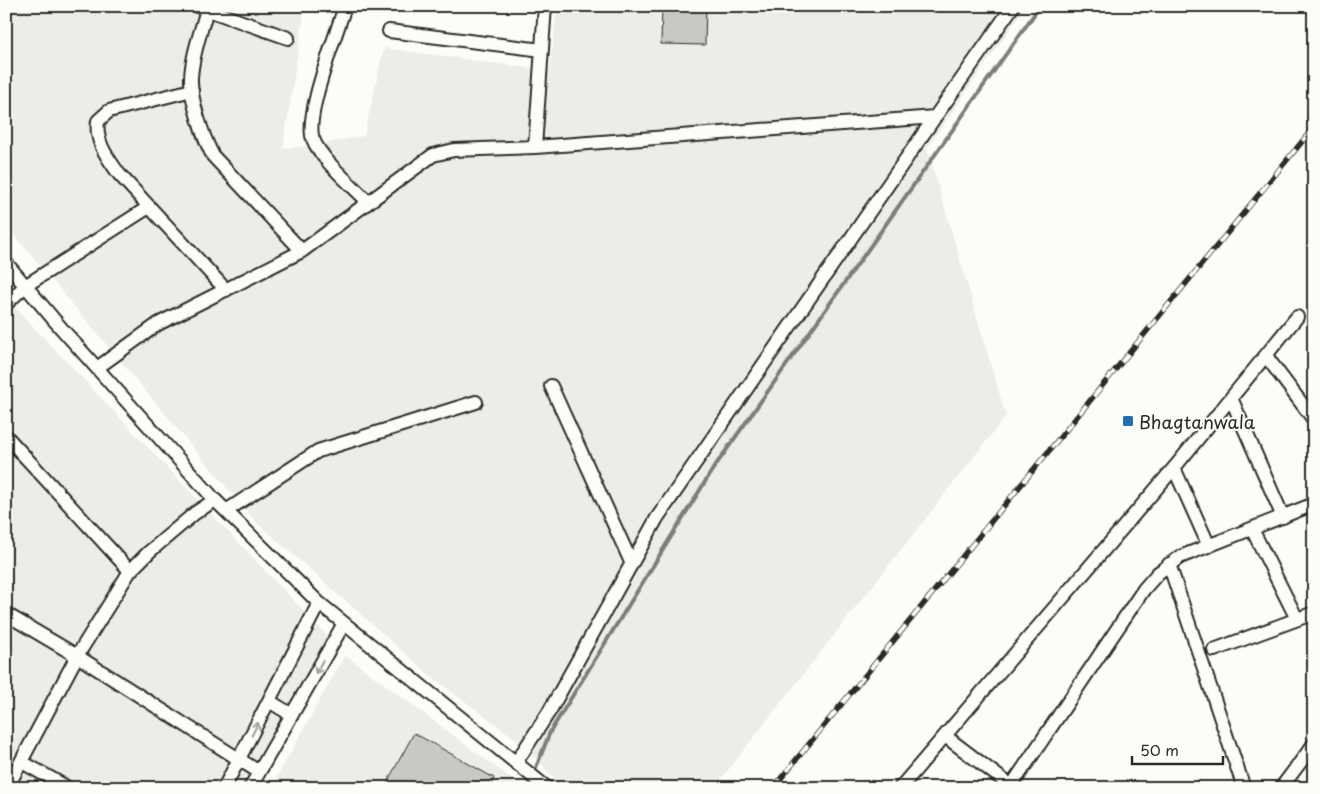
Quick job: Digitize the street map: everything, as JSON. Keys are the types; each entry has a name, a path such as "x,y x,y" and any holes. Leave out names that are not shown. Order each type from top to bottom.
{"street":[{"path":"345,6 314,107 311,132 320,152 368,202"},
{"path":"535,147 545,6"},
{"path":"520,764 631,562 680,483 1013,6"},
{"path":"288,38 202,8 192,70 192,90 205,138 213,156 302,251"},
{"path":"389,31 542,50"},
{"path":"192,90 109,111 98,121 98,138 108,158 149,207 226,290"},
{"path":"96,368 158,324 302,251 433,155 454,150 535,147 935,117"},
{"path":"6,304 25,286 149,207"},
{"path":"6,263 96,368 215,500 319,603 520,764 547,788"},
{"path":"900,788 1174,468 1297,317"},
{"path":"1266,356 1314,420"},
{"path":"551,386 631,562"},
{"path":"1231,398 1283,517"},
{"path":"226,511 318,451 476,402"},
{"path":"6,436 130,571"},
{"path":"1174,468 1208,546"},
{"path":"7,788 77,656 130,571 195,513 215,500"},
{"path":"945,736 1011,787 1144,590 1169,564 1208,546 1314,504"},
{"path":"1252,529 1297,619"},
{"path":"1169,564 1244,788"},
{"path":"224,788 319,603"},
{"path":"1214,650 1314,613"},
{"path":"6,614 77,656 259,772"},
{"path":"250,788 343,624"},
{"path":"269,701 292,715"},
{"path":"1281,788 1314,744"},
{"path":"22,762 68,788"}],"shaded area":[{"path":"6,6 305,6 283,148 310,146 364,136 384,48 550,71 557,6 1026,6 927,148 1006,416 714,788 564,788 520,742 433,678 255,521 6,225"},
{"path":"6,298 337,646 258,788 6,788"},
{"path":"345,655 512,779 520,788 271,788"}],"building":[{"path":"662,6 706,6 705,45 661,44"},
{"path":"414,733 494,778 489,788 384,788"}],"waterway":[{"path":"528,788 550,732 713,469 1040,6"}],"railway":[{"path":"773,788 1314,127"}],"place":[{"name":"Bhagtanwala","path":"1128,421"}]}
